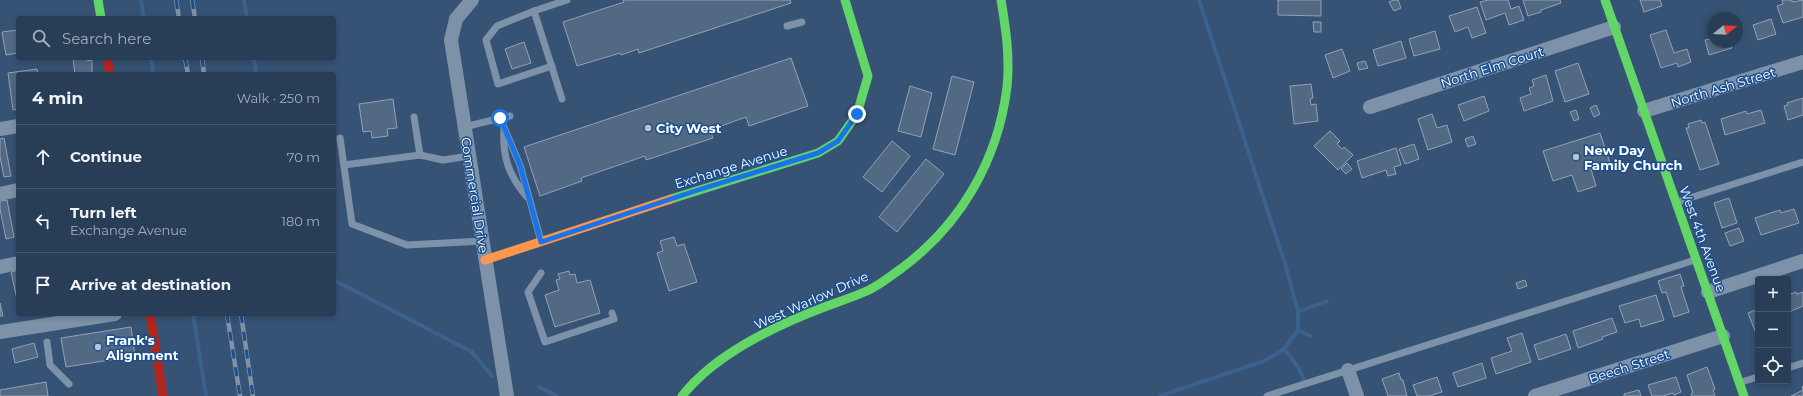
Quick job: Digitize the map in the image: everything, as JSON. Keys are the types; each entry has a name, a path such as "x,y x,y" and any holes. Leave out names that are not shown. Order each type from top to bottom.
{"street":[{"path":"98,0 101,16"},
{"name":"Commercial Drive","path":"472,0 456,19 451,40 507,396"},
{"name":"Exchange Avenue","path":"486,260 698,190 818,153 838,141 857,114 868,76 844,0"},
{"name":"West Warlow Drive","path":"682,396 710,368 746,343 785,323 870,289 909,264 937,238 960,210 980,179 992,150 1007,88 1006,29 1001,0"},
{"name":"West 4th Avenue","path":"1605,0 1744,396"},
{"name":"North Elm Court","path":"1370,107 1614,27"},
{"path":"107,60 110,72"},
{"name":"North Ash Street","path":"1644,111 1803,62"},
{"path":"0,129 16,126"},
{"path":"0,194 16,190"},
{"path":"1708,292 1803,261"},
{"path":"0,267 16,263"},
{"path":"0,332 102,316"},
{"path":"150,316 163,396"},
{"name":"Beech Street","path":"1535,396 1723,336"},
{"path":"1348,370 1357,396"}],"lane":[{"path":"552,66 498,84 486,40 497,26 567,0"},
{"path":"534,11 562,99"},
{"path":"787,26 802,22"},
{"path":"464,127 510,116"},
{"path":"414,117 420,156"},
{"path":"500,118 520,165 541,242"},
{"path":"504,128 503,140 506,161 514,182 529,199"},
{"path":"340,138 352,224 407,245 483,241"},
{"path":"344,165 420,156 443,160 469,156"},
{"path":"1676,202 1803,162"},
{"path":"1266,396 1696,260"},
{"path":"541,273 528,292 545,342 614,319 612,313"},
{"path":"47,342 50,366 68,384"},
{"path":"1791,367 1803,363"},
{"path":"1740,383 1755,378"}],"building":[{"path":"623,0 790,0 791,3 639,53 638,49 621,55 620,53 577,66 563,22 624,2"},
{"path":"1278,0 1321,0 1321,16 1278,15"},
{"path":"1398,0 1401,8 1394,11 1389,2"},
{"path":"1488,0 1508,0 1511,9 1519,6 1524,20 1509,25 1505,13 1486,20 1480,2"},
{"path":"1523,0 1560,0 1561,3 1528,16"},
{"path":"1640,0 1660,0 1662,6 1644,12"},
{"path":"1782,0 1792,0 1792,2 1803,0 1803,17 1783,23 1777,6 1783,4"},
{"path":"1477,7 1486,33 1472,38 1468,27 1455,32 1449,16"},
{"path":"1771,19 1776,34 1758,40 1753,25"},
{"path":"1313,22 1321,22 1321,32 1314,32"},
{"path":"16,30 16,53 6,55 2,32"},
{"path":"1666,30 1674,53 1687,49 1691,62 1678,67 1677,63 1661,68 1650,35"},
{"path":"1435,31 1440,49 1414,56 1409,39"},
{"path":"1401,41 1406,58 1378,66 1373,50"},
{"path":"524,42 531,63 512,69 505,49"},
{"path":"1707,48 1732,48 1709,55"},
{"path":"1342,49 1350,71 1333,78 1325,55"},
{"name":"City West","path":"791,58 808,106 749,126 746,117 710,130 713,138 646,160 645,156 581,178 582,181 540,196 524,147"},
{"path":"73,60 92,60 92,72 75,72"},
{"path":"1365,61 1368,68 1359,70 1357,63"},
{"path":"1578,63 1589,94 1565,102 1555,71"},
{"path":"37,69 38,72 16,72 16,109 13,110 8,73"},
{"path":"1546,75 1553,101 1524,111 1520,98 1531,94 1529,88 1534,86 1532,80"},
{"path":"952,76 974,82 955,155 933,149"},
{"path":"1311,84 1313,98 1310,99 1311,105 1316,104 1318,121 1294,124 1290,86"},
{"path":"910,86 932,93 921,137 898,131"},
{"path":"1484,96 1489,111 1464,121 1458,105"},
{"path":"1803,98 1803,115 1788,120 1784,106 1788,105 1787,103"},
{"path":"393,99 397,128 387,129 388,136 372,138 371,131 363,132 359,104"},
{"path":"1596,105 1600,114 1594,117 1590,108"},
{"path":"1576,110 1579,119 1574,121 1570,112"},
{"path":"1761,110 1765,123 1725,135 1721,119 1746,111 1747,114"},
{"path":"1432,114 1437,128 1447,125 1452,142 1428,150 1418,119"},
{"path":"1701,120 1702,123 1705,122 1719,164 1700,170 1686,128 1689,128 1688,124"},
{"path":"1330,131 1340,141 1337,144 1342,149 1344,147 1353,155 1338,170 1314,146"},
{"name":"New Day Family Church","path":"1600,133 1610,163 1591,169 1596,186 1578,192 1572,175 1553,181 1543,151"},
{"path":"1473,136 1476,144 1468,147 1465,139"},
{"path":"4,138 11,176 4,177 0,157 0,139"},
{"path":"892,141 910,156 882,192 863,177"},
{"path":"1414,144 1419,159 1405,164 1399,149"},
{"path":"1396,148 1401,165 1394,167 1396,174 1388,176 1386,170 1362,178 1357,161"},
{"path":"926,159 944,174 897,232 879,217"},
{"path":"1347,163 1352,169 1346,174 1341,169"},
{"path":"1729,198 1737,223 1722,228 1714,203"},
{"path":"7,200 14,237 6,239 0,209 0,201"},
{"path":"1794,209 1799,223 1761,235 1755,218 1780,210 1781,213"},
{"path":"1739,228 1744,241 1730,246 1725,233"},
{"path":"674,237 677,246 684,244 697,282 669,291 657,253 663,251 660,241"},
{"path":"16,271 16,295 11,272"},
{"path":"569,271 570,275 575,274 577,283 590,280 600,313 555,327 545,295 559,290 556,280 560,279 558,274"},
{"path":"1680,274 1684,286 1681,287 1689,312 1674,317 1666,292 1662,293 1658,281"},
{"path":"1525,280 1527,286 1518,289 1516,283"},
{"path":"1803,292 1803,306 1791,311 1791,294"},
{"path":"1656,295 1664,320 1641,327 1639,319 1625,323 1619,306"},
{"path":"0,303 3,316 0,316"},
{"path":"1755,310 1755,331 1748,313"},
{"path":"1612,318 1617,332 1578,348 1573,331"},
{"name":"Frank's Alignment","path":"131,327 135,356 66,367 61,338"},
{"path":"1522,333 1531,362 1496,374 1491,358 1512,351 1507,338"},
{"path":"1566,334 1571,349 1539,360 1534,345"},
{"path":"34,343 38,357 15,363 12,349"},
{"path":"1482,363 1486,378 1458,387 1453,373"},
{"path":"1707,367 1715,389 1713,390 1715,396 1692,396 1691,394 1693,393 1687,375"},
{"path":"1399,373 1401,380 1403,380 1407,396 1388,396 1382,379"},
{"path":"1437,377 1442,392 1429,396 1417,396 1413,385"},
{"path":"1676,377 1681,392 1674,395 1673,393 1663,396 1652,396 1648,385"},
{"path":"46,382 48,396 0,396 0,390"},
{"path":"1639,390 1641,396 1624,396 1624,394"},
{"path":"1803,390 1803,396 1791,396"}],"waterway":[{"path":"141,0 144,16"},
{"path":"244,0 247,16"},
{"path":"1160,396 1264,361 1284,349 1298,330 1298,312 1286,267 1199,0"},
{"path":"151,60 153,72"},
{"path":"254,60 256,72"},
{"path":"336,281 472,352 492,376"},
{"path":"1298,312 1327,301"},
{"path":"193,316 206,396"},
{"path":"1298,330 1310,336"},
{"path":"1284,349 1299,368 1304,381"},
{"path":"539,387 557,396"}],"railway":[{"path":"176,0 179,16"},
{"path":"192,0 195,16"},
{"path":"185,60 188,72"},
{"path":"202,60 204,72"},
{"path":"227,316 240,396"},
{"path":"241,316 253,396"}],"traffic: fast":[{"path":"98,0 101,16"},
{"path":"671,199 818,153 838,141 857,114 868,76 845,0"},
{"path":"682,396 712,366 748,342 788,322 864,292 882,282 923,251 959,211 985,165 995,140 1002,114 1007,87 1008,54 1001,0"},
{"path":"1605,0 1744,396"}],"traffic: slow":[{"path":"485,260 671,199"}],"traffic: jam":[{"path":"107,60 110,72"},
{"path":"150,316 163,396"}],"place":[{"name":"City West","path":"648,128"},
{"name":"New Day Family Church","path":"1576,157"},
{"name":"Frank's Alignment","path":"98,347"}],"route":[{"path":"500,118 520,165 541,242 698,190 818,153 838,141 857,114"}]}
